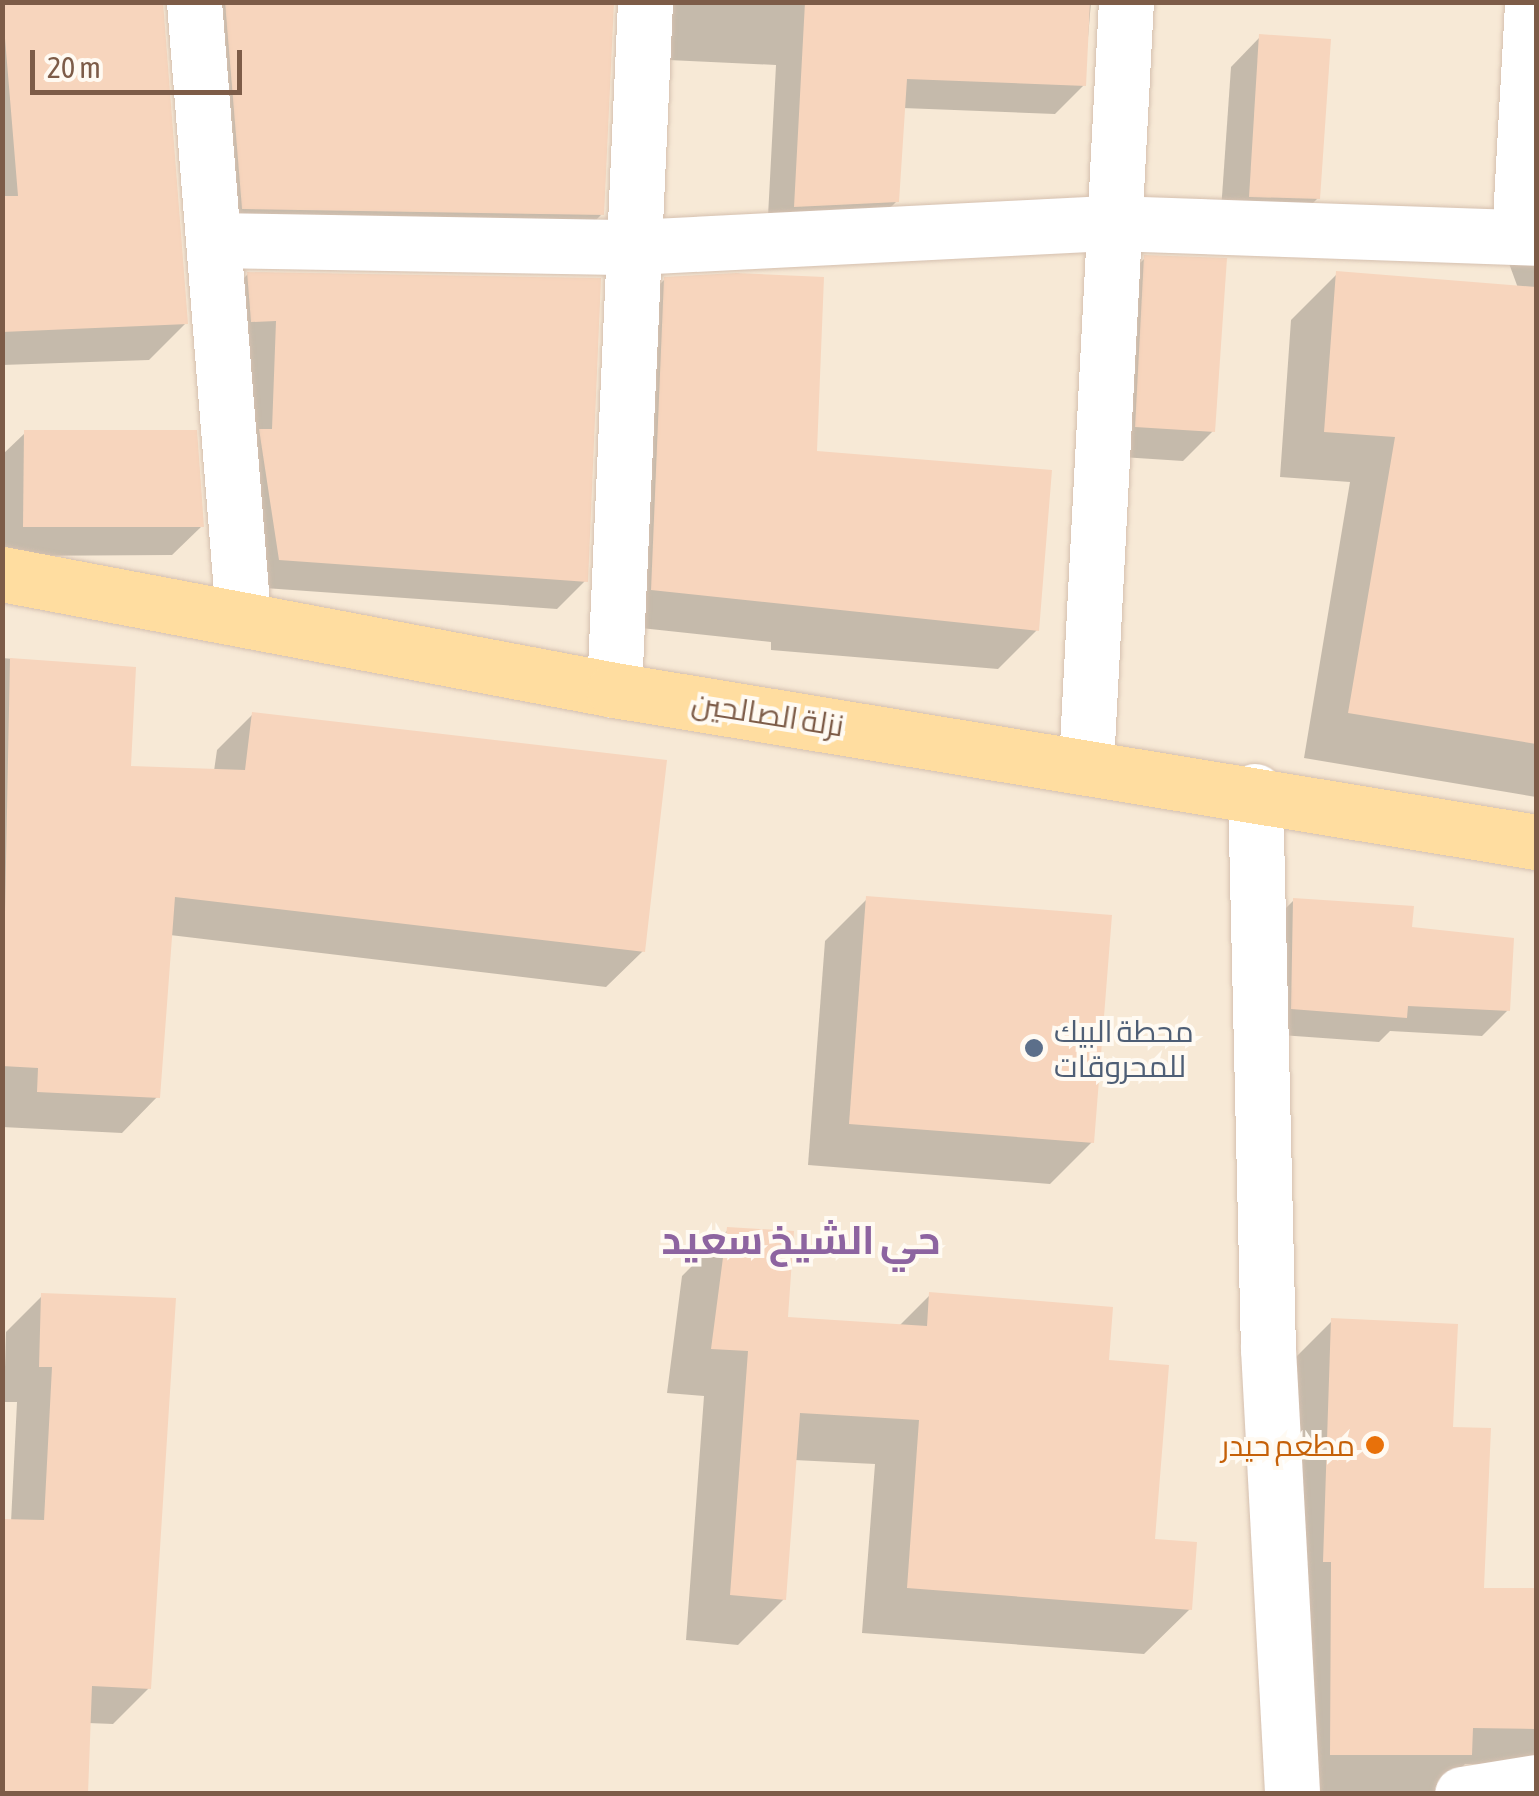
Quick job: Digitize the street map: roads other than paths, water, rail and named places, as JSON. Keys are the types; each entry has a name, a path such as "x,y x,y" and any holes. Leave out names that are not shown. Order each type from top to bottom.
{"main road":[{"name":"نزلة الصالحين","path":"3,564 243,617 614,690 1255,791 1536,842"}],"street":[{"path":"194,2 243,617"},
{"path":"614,690 645,2"},
{"path":"1086,764 1126,2"},
{"path":"214,240 634,247 1112,223 1528,237 1532,2"},
{"path":"1255,791 1268,1349 1292,1794"},
{"path":"1462,1794 1536,1782"}],"place":[{"name":"محطة البيك للمحروقات","path":"1034,1048"},
{"name":"مطعم حيدر","path":"1375,1445"}],"district":[{"name":"حي الشيخ سعيد","path":"801,1240"}]}
